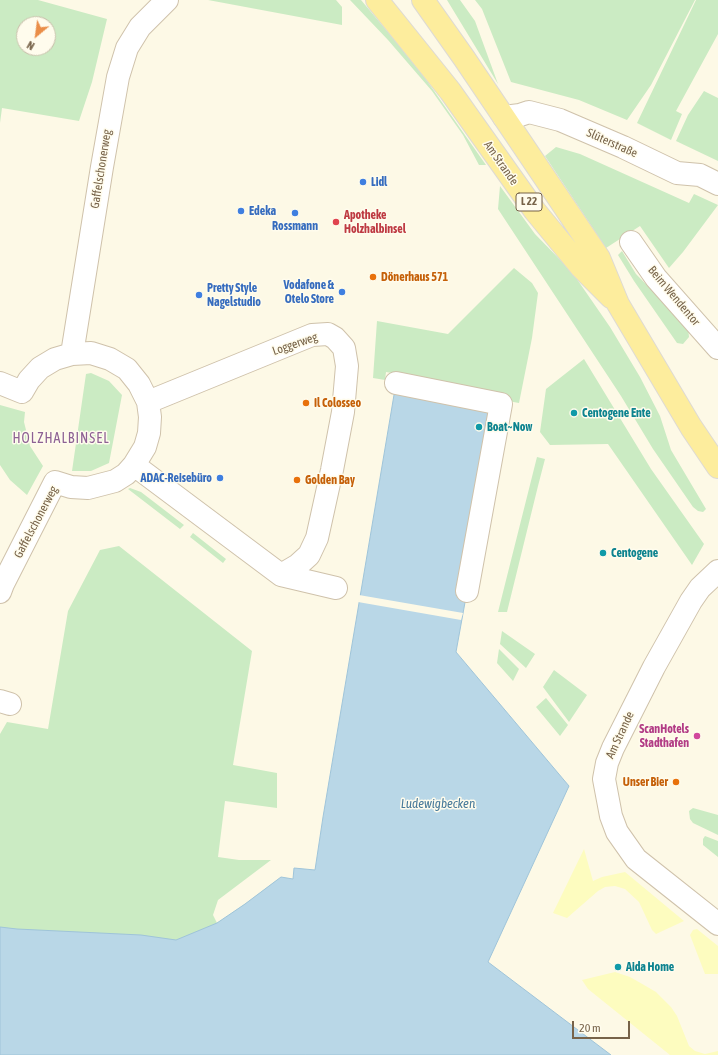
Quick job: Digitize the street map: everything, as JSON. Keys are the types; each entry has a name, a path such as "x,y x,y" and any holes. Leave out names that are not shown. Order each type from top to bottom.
{"main road":[{"name":"Am Strande","path":"376,0 450,91 535,211 581,268 618,304"},
{"name":"Am Strande","path":"423,0 599,258 618,304 691,427 718,467"},
{"name":"Am Strande","path":"450,91 504,117"}],"street":[{"name":"Gaffelschonerweg","path":"72,354 118,77 127,48 140,27 167,0"},
{"name":"Slüterstraße","path":"504,117 520,115 528,112 560,120 623,147 677,173 700,176 718,184"},
{"name":"Beim Wendentor","path":"631,242 656,278 718,348"},
{"name":"Loggerweg","path":"148,402 312,336 328,334 335,338 344,348 347,366 343,412 317,538 309,555 298,565 281,575"},
{"name":"Gaffelschonerweg","path":"0,383 22,392 29,380 40,368 55,359 72,354 91,354 110,359 127,369 139,384 148,402 150,417 149,433 145,447 134,465 126,474 115,481 88,488 71,487 55,482 0,592"},
{"path":"396,383 501,404 467,591"},
{"path":"134,465 281,575 336,588"},
{"name":"Am Strande","path":"718,571 700,588 691,601 654,667 612,748 604,779 611,816 618,832 636,859 718,924"}],"shaded area":[{"path":"0,0 38,0 107,19 92,82 79,121 2,108 0,123"},
{"path":"208,0 336,0 342,7 342,25"},
{"path":"350,0 361,0 418,68 486,165 479,165 463,135 432,91 388,40"},
{"path":"447,0 460,0 475,21 498,84"},
{"path":"475,0 695,0 651,85 627,120 579,100 511,82 482,9"},
{"path":"696,0 718,0 718,34 676,111 682,114 671,140 637,123"},
{"path":"704,91 718,98 718,161 676,141 688,115"},
{"path":"556,147 580,154 689,203 694,194 718,205 683,252 669,268 640,226 606,248 545,156"},
{"path":"500,186 535,234 572,272 610,327 640,377 660,416 671,450 706,509 703,512 698,511 693,507 653,449 621,396 498,209"},
{"path":"622,251 636,274 688,327 689,337 683,344 677,343 634,281 618,255"},
{"path":"514,268 532,283 538,293 532,338 519,403 403,382 404,375 386,372 385,380 373,378 377,321 448,334"},
{"path":"584,359 651,469 704,544 692,565 608,444 550,445 540,432 546,389"},
{"path":"91,373 109,381 122,395 109,463 91,471 72,471 86,374"},
{"path":"0,405 25,412 24,422 30,446 43,466 27,495 10,480 0,465"},
{"path":"537,457 545,459 507,612 498,612"},
{"path":"130,488 141,492 184,525 180,529 128,489"},
{"path":"193,533 226,559 223,563 190,537"},
{"path":"119,546 252,651 233,765 277,773 277,808 225,801 218,857 239,860 271,860 218,900 213,915 217,923 281,877 260,898 208,935 0,973 0,734 7,722 48,729 68,611 100,550"},
{"path":"502,631 535,654 526,668 500,644"},
{"path":"499,649 519,669 513,681 497,663"},
{"path":"554,670 587,695 569,722 543,687"},
{"path":"546,698 568,725 560,736 536,707"},
{"path":"693,808 718,815 718,835 693,823 690,819 689,811"},
{"path":"705,836 718,841 718,857 703,845 703,839"}],"sand":[{"path":"584,849 593,881 602,877 625,872 684,921 656,934 652,930 639,902 625,889 615,886 605,887 598,891 567,918 553,913"},
{"path":"697,929 718,946 718,974 705,974 690,935 693,930"},
{"path":"615,972 630,977 656,992 671,1007 677,1016 689,1046 695,1051 705,1054 718,1051 718,1055 670,1055 588,989 582,980"}],"water":[{"name":"Ludewigbecken","path":"396,383 501,404 456,652 569,786 488,962 611,1055 0,1055 0,927 141,935 176,940 217,923 281,877 293,879 294,868 315,870"}],"pier":[{"path":"359,595 463,613 461,620 358,602"}],"place":[{"name":"Lidl","path":"363,182"},
{"name":"Edeka","path":"241,211"},
{"name":"Rossmann","path":"295,213"},
{"name":"Apotheke Holzhalbinsel","path":"336,222"},
{"name":"Dönerhaus 571","path":"373,277"},
{"name":"Vodafone & Otelo Store","path":"342,292"},
{"name":"Pretty Style Nagelstudio","path":"199,295"},
{"name":"Il Colosseo","path":"306,403"},
{"name":"Centogene Ente","path":"574,413"},
{"name":"Boat~Now","path":"479,427"},
{"name":"ADAC-Reisebüro","path":"220,478"},
{"name":"Golden Bay","path":"297,480"},
{"name":"Centogene","path":"603,553"},
{"name":"ScanHotels Stadthafen","path":"697,736"},
{"name":"Unser Bier","path":"676,782"},
{"name":"Aida Home","path":"618,967"}],"district":[{"name":"HOLZHALBINSEL","path":"61,439"}]}
